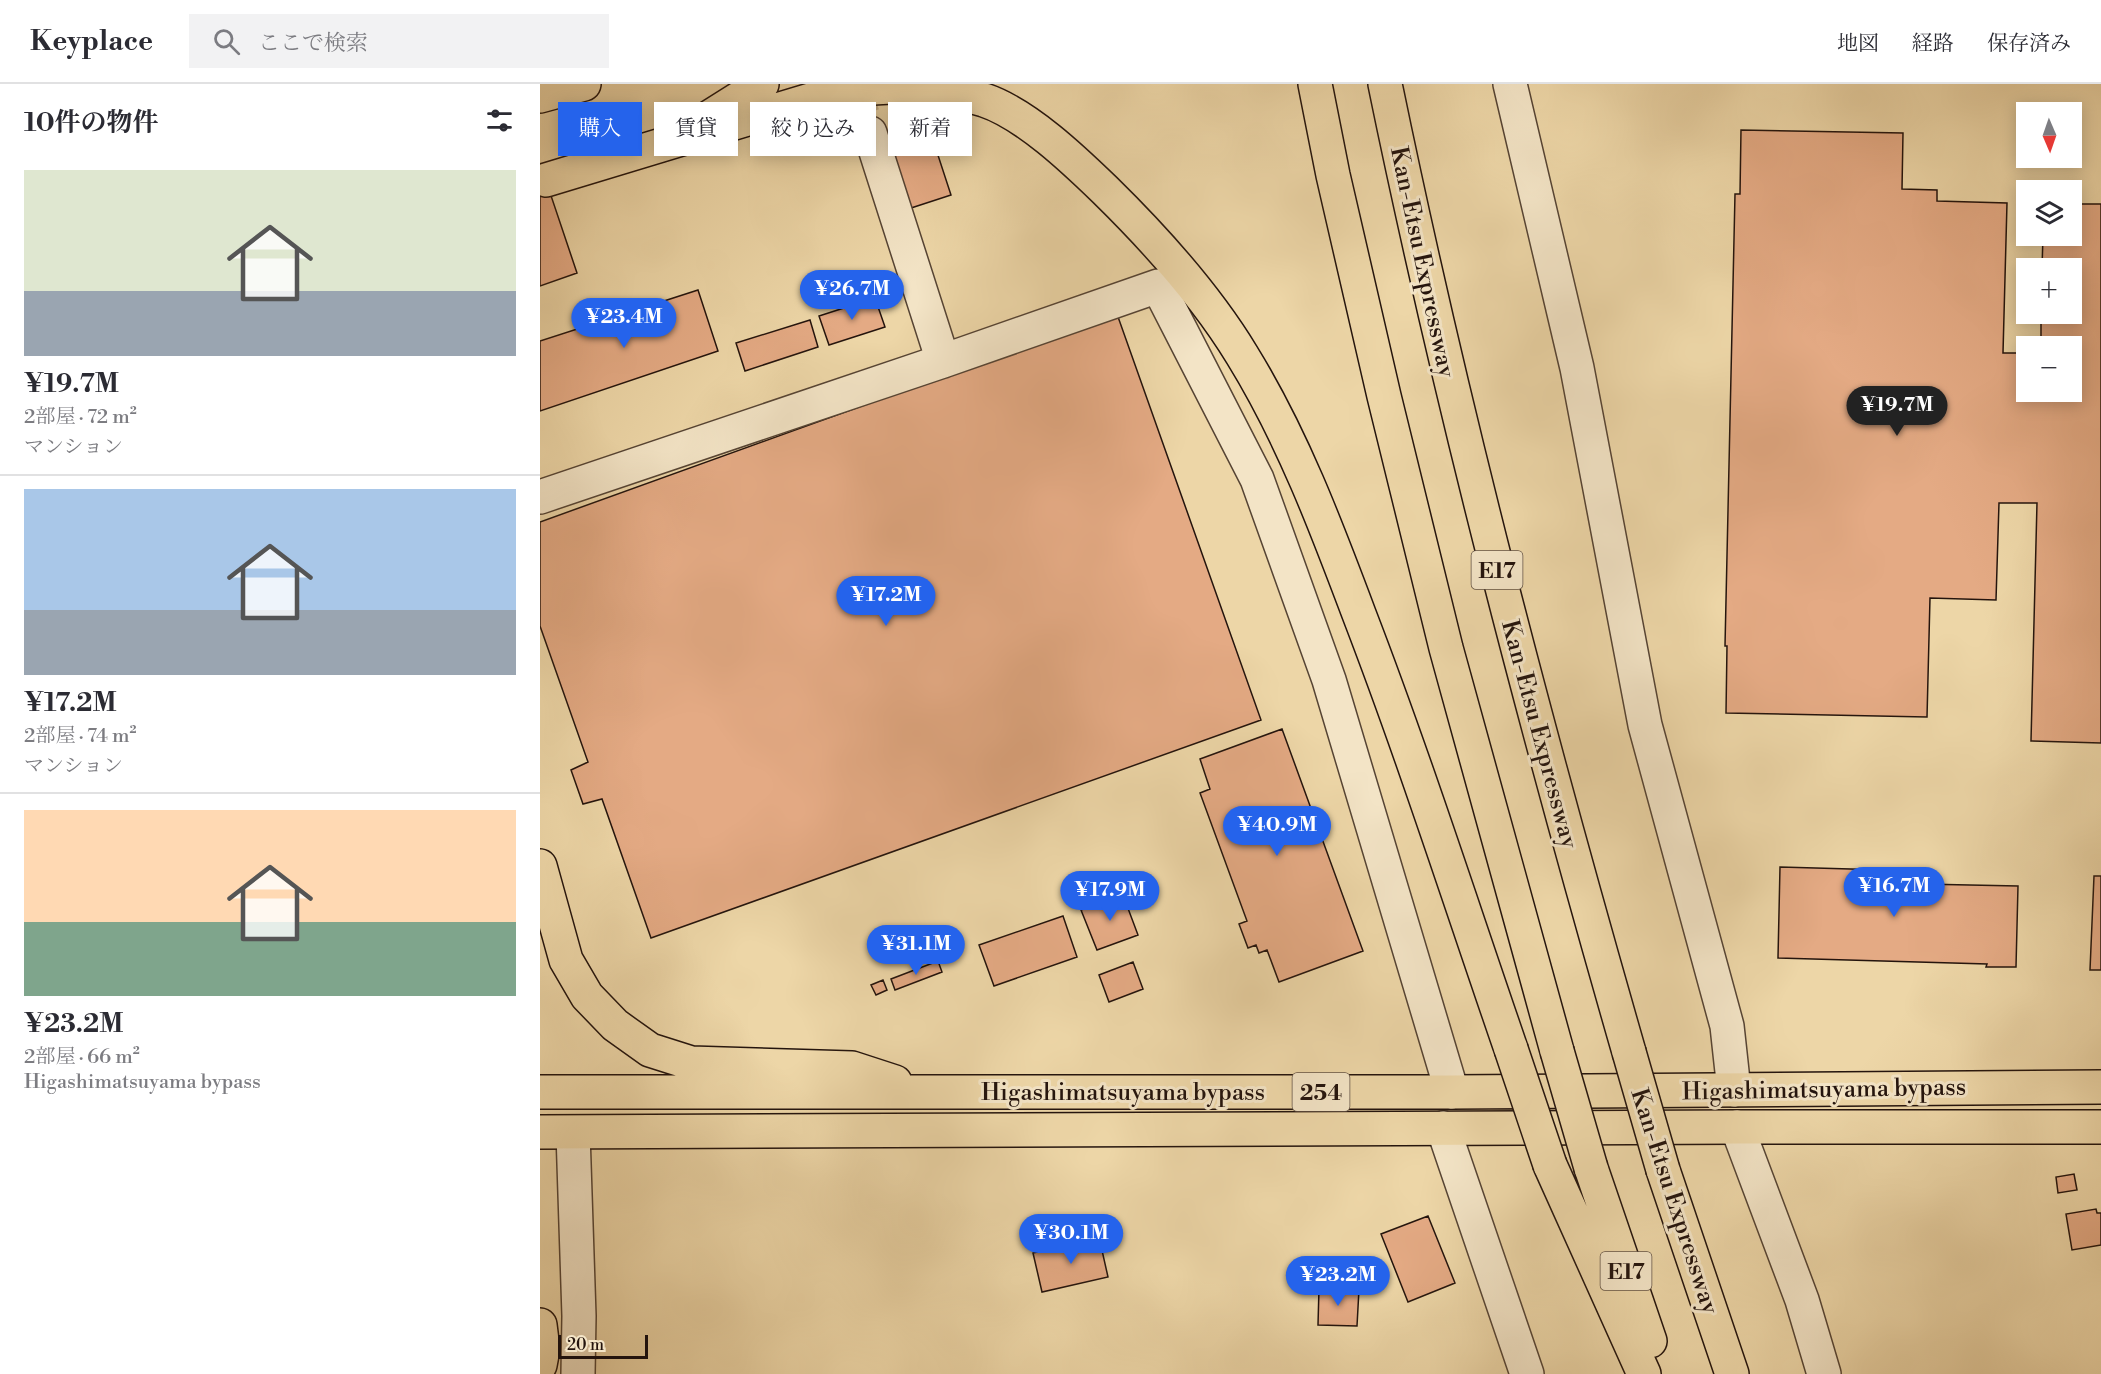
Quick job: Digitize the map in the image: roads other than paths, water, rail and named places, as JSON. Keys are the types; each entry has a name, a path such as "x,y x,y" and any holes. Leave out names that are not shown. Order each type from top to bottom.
{"main road":[{"path":"540,96 584,84"},
{"path":"733,102 762,84"},
{"name":"E17","path":"1315,84 1381,384 1446,648 1557,1051 1592,1168 1661,1374"},
{"name":"Kan-Etsu Expressway","path":"1385,84 1450,383 1512,631 1566,833 1663,1170 1732,1374"},
{"path":"1405,84 1512,631"},
{"path":"738,122 840,91 889,86 937,88 987,101 1028,124 1076,162 1133,218 1190,281 1242,354 1289,442 1330,538 1384,680 1550,1165 1644,1374"},
{"path":"546,180 654,148"},
{"path":"540,866 566,960 587,996 615,1025 650,1050 692,1063 852,1068 921,1091"},
{"name":"Higashimatsuyama bypass","path":"540,1092 1452,1092 2101,1087"},
{"name":"Higashimatsuyama bypass","path":"540,1132 2101,1127"},
{"path":"540,1324 543,1349 540,1365"}],"street":[{"path":"1510,84 1577,368 1645,725 1727,1026 1734,1090"},
{"path":"876,152 943,361"},
{"path":"540,497 1158,286 1261,490 1329,680 1452,1092"},
{"path":"1737,1127 1802,1300 1824,1374"},
{"path":"1443,1128 1527,1374"},
{"path":"573,1133 579,1316 578,1374"}],"tunnel":[{"path":"852,84 859,102"}]}
